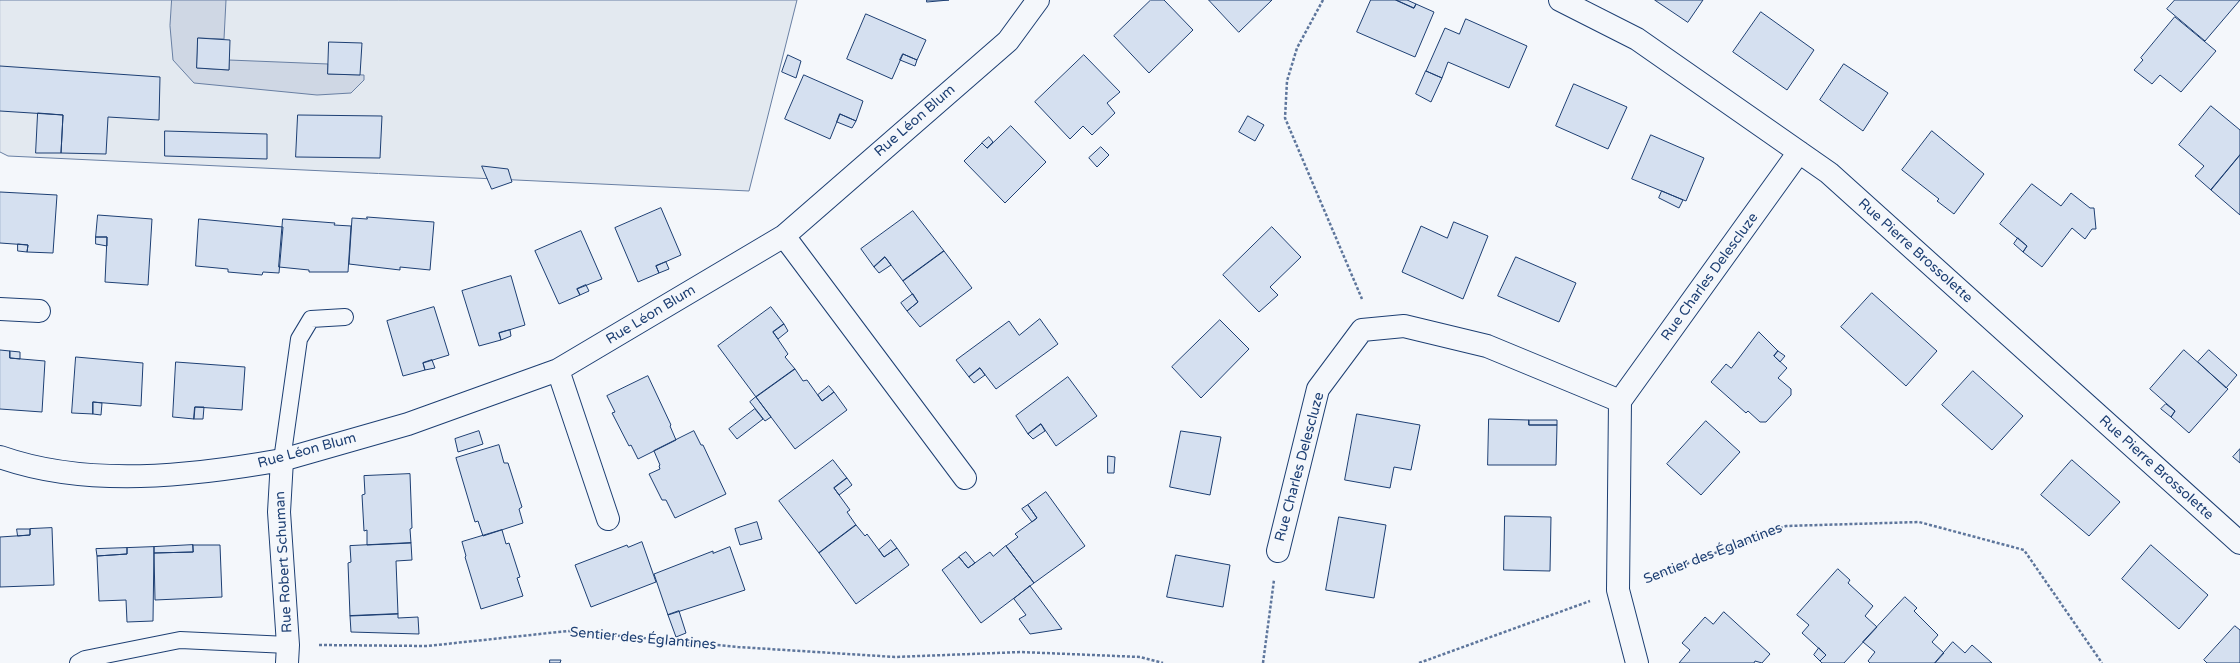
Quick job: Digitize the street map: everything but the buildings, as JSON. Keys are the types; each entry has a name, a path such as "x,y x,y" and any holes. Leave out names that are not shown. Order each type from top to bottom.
{"street":[{"name":"Rue Léon Blum","path":"0,457 26,466 97,477 222,470 282,460 408,424 558,370 784,236 1008,41 1038,0"},
{"name":"Rue Pierre Brossolette","path":"1560,0 1637,39 1835,178 2240,543"},
{"name":"Rue Charles Delescluze","path":"1278,551 1318,389 1362,330 1404,326 1487,346 1620,401 1799,152"},
{"path":"784,236 965,478"},
{"path":"0,309 39,311"},
{"path":"558,370 608,519"},
{"path":"1620,401 1618,590 1637,663"},
{"name":"Rue Robert Schuman","path":"282,460 279,512 288,654"}],"lane":[{"path":"282,460 299,339 311,319 345,317"},
{"path":"78,663 85,659 180,640 288,654"}],"path":[{"path":"1323,0 1295,55 1287,81 1285,118 1375,329"},
{"name":"Sentier des Églantines","path":"1419,663 1618,590 1786,526 1919,522 2024,550 2102,663"},
{"path":"1264,663 1278,551"},
{"name":"Sentier des Églantines","path":"288,654 427,646 568,631 738,647 895,657 1021,652 1140,657 1163,663"}],"shaded area":[{"path":"0,0 797,0 749,191 8,156 0,152"},
{"path":"172,0 226,0 224,39 198,38 197,68 229,70 229,60 328,64 328,74 364,75 364,80 351,93 317,95 194,83 173,60 170,26"}]}
